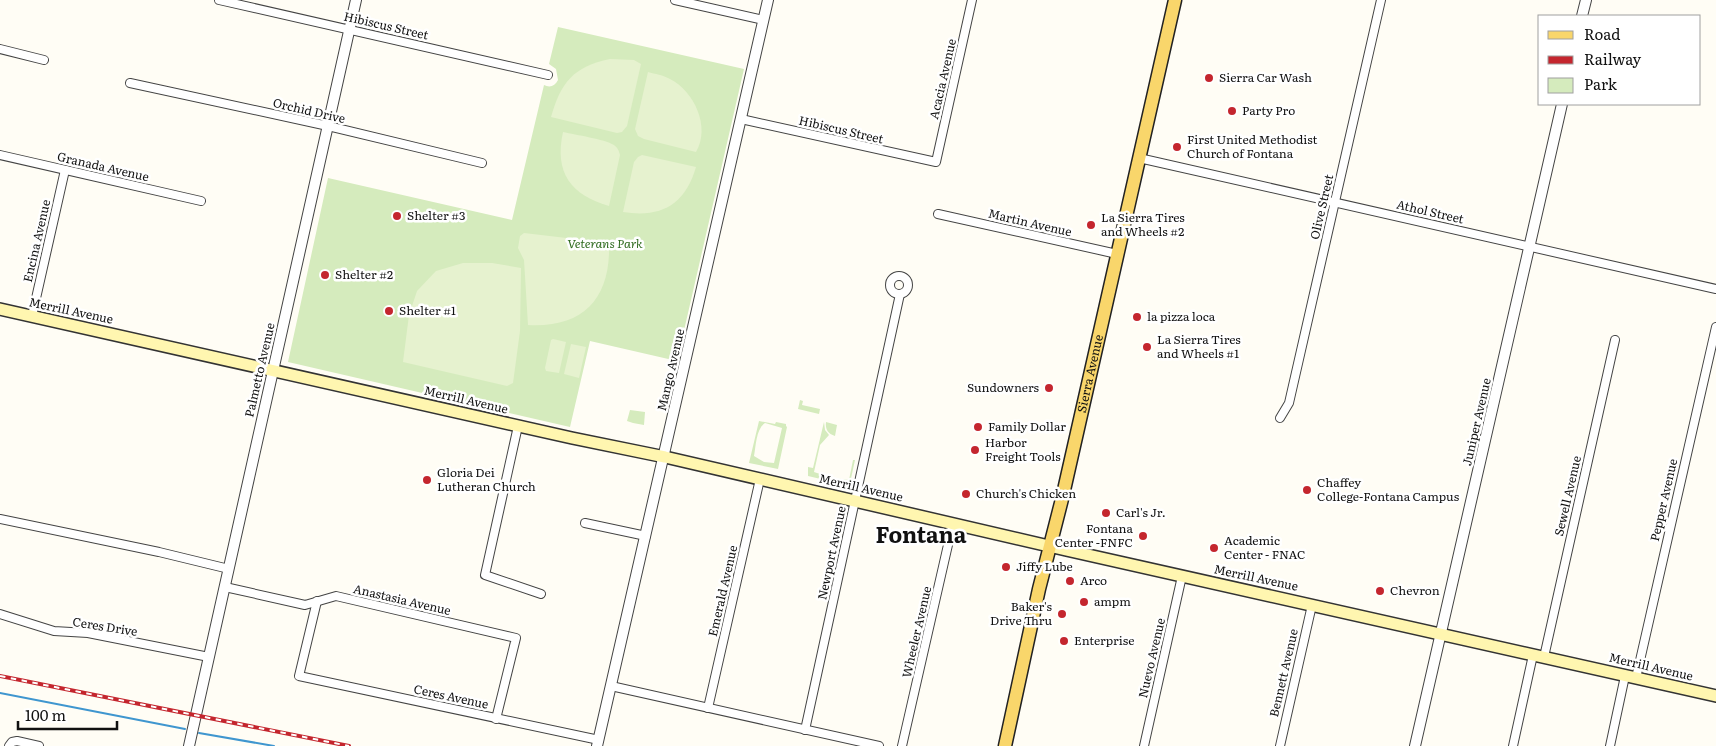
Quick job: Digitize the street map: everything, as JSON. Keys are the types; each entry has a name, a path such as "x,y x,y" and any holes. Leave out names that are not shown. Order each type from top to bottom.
{"main road":[{"name":"Sierra Avenue","path":"1005,746 1036,602 1175,0"},
{"name":"Merrill Avenue","path":"0,309 518,426 665,457 1716,696"}],"street":[{"name":"Hibiscus Street","path":"220,0 548,75"},
{"name":"Palmetto Avenue","path":"189,746 356,0"},
{"path":"675,0 764,20"},
{"name":"Mango Avenue","path":"598,743 665,457 768,0"},
{"name":"Acacia Avenue","path":"936,162 972,0"},
{"name":"Olive Street","path":"1280,418 1289,403 1381,0"},
{"path":"1582,15 1586,0"},
{"path":"0,49 44,60"},
{"name":"Orchid Drive","path":"130,83 328,126 482,163"},
{"name":"Juniper Avenue","path":"1415,746 1562,105"},
{"name":"Hibiscus Street","path":"741,119 936,162"},
{"name":"Granada Avenue","path":"0,155 201,201"},
{"name":"Athol Street","path":"1139,158 1716,289"},
{"name":"Encina Avenue","path":"32,316 65,170"},
{"name":"Martin Avenue","path":"938,214 1117,254"},
{"name":"Newport Avenue","path":"805,730 900,294"},
{"name":"Pepper Avenue","path":"1610,746 1631,677 1716,326"},
{"name":"Sewell Avenue","path":"1513,746 1538,656 1615,340"},
{"path":"518,426 486,575 541,594"},
{"name":"Emerald Avenue","path":"708,708 760,479"},
{"path":"0,519 159,552 228,569"},
{"path":"585,523 646,536"},
{"name":"Wheeler Avenue","path":"902,746 953,524"},
{"name":"Nuevo Avenue","path":"1144,746 1182,576"},
{"name":"Anastasia Avenue","path":"225,587 306,605 336,596 516,638 496,718"},
{"name":"Ceres Avenue","path":"317,601 299,676 496,718 598,743"},
{"name":"Bennett Avenue","path":"1280,746 1312,605"},
{"name":"Ceres Drive","path":"0,614 54,632 88,633 208,657"},
{"path":"611,686 879,746"},
{"path":"10,744 17,741 39,746"}],"green space":[{"name":"Veterans Park","path":"558,27 744,69 677,361 590,341 570,427 288,362 328,178 512,220 544,85 552,86 558,80 556,69 549,64"},
{"path":"610,59 634,60 641,64 627,126 622,132 617,133 551,117 559,94 570,78 597,62"},
{"path":"648,72 670,79 679,85 693,101 701,121 702,132 696,152 638,136 635,129"},
{"path":"563,132 604,141 617,148 620,155 609,206 585,196 575,189 568,180 561,159"},
{"path":"642,155 696,167 685,191 670,206 649,213 623,212 634,162"},
{"path":"524,233 609,243 605,279 599,294 590,306 579,315 548,325 528,325 524,260 518,248 520,236"},
{"path":"463,263 492,263 521,268 520,331 513,383 507,386 403,362 409,315 417,291 436,271"},
{"path":"551,340 566,342 559,373 546,371 545,368"},
{"path":"571,344 586,347 579,378 564,374"},
{"path":"800,400 803,401 802,405 820,409 819,414 798,409"},
{"path":"630,410 645,412 644,425 627,421"},
{"path":"759,421 786,424 787,427 778,469 749,463","holes":["765,423 782,428 774,463 764,462 754,456 757,438 762,426"]},
{"path":"824,422 825,430 829,435 820,445 814,472 826,476 825,480 808,476 808,467 813,468"},
{"path":"826,422 837,425 835,436 828,431"},
{"path":"853,460 855,460 850,483 847,485 826,480 827,477 849,480"}],"waterway":[{"path":"0,693 185,729"},
{"path":"199,733 274,746"}],"railway":[{"path":"0,676 349,746"}],"place":[{"name":"Sierra Car Wash","path":"1209,78"},
{"name":"Party Pro","path":"1232,111"},
{"name":"First United Methodist Church of Fontana","path":"1177,147"},
{"name":"Shelter #3","path":"397,216"},
{"name":"La Sierra Tires and Wheels #2","path":"1091,225"},
{"name":"Shelter #2","path":"325,275"},
{"name":"Shelter #1","path":"389,311"},
{"name":"la pizza loca","path":"1137,317"},
{"name":"La Sierra Tires and Wheels #1","path":"1147,347"},
{"name":"Sundowners","path":"1049,388"},
{"name":"Family Dollar","path":"978,427"},
{"name":"Harbor Freight Tools","path":"975,450"},
{"name":"Gloria Dei Lutheran Church","path":"427,480"},
{"name":"Chaffey College-Fontana Campus","path":"1307,490"},
{"name":"Church's Chicken","path":"966,494"},
{"name":"Carl's Jr.","path":"1106,513"},
{"name":"Fontana Center -FNFC","path":"1143,536"},
{"name":"Academic Center - FNAC","path":"1214,548"},
{"name":"Jiffy Lube","path":"1006,567"},
{"name":"Arco","path":"1070,581"},
{"name":"Chevron","path":"1380,591"},
{"name":"ampm","path":"1084,602"},
{"name":"Baker's Drive Thru","path":"1062,614"},
{"name":"Enterprise","path":"1064,641"}],"district":[{"name":"Fontana","path":"921,535"}]}
